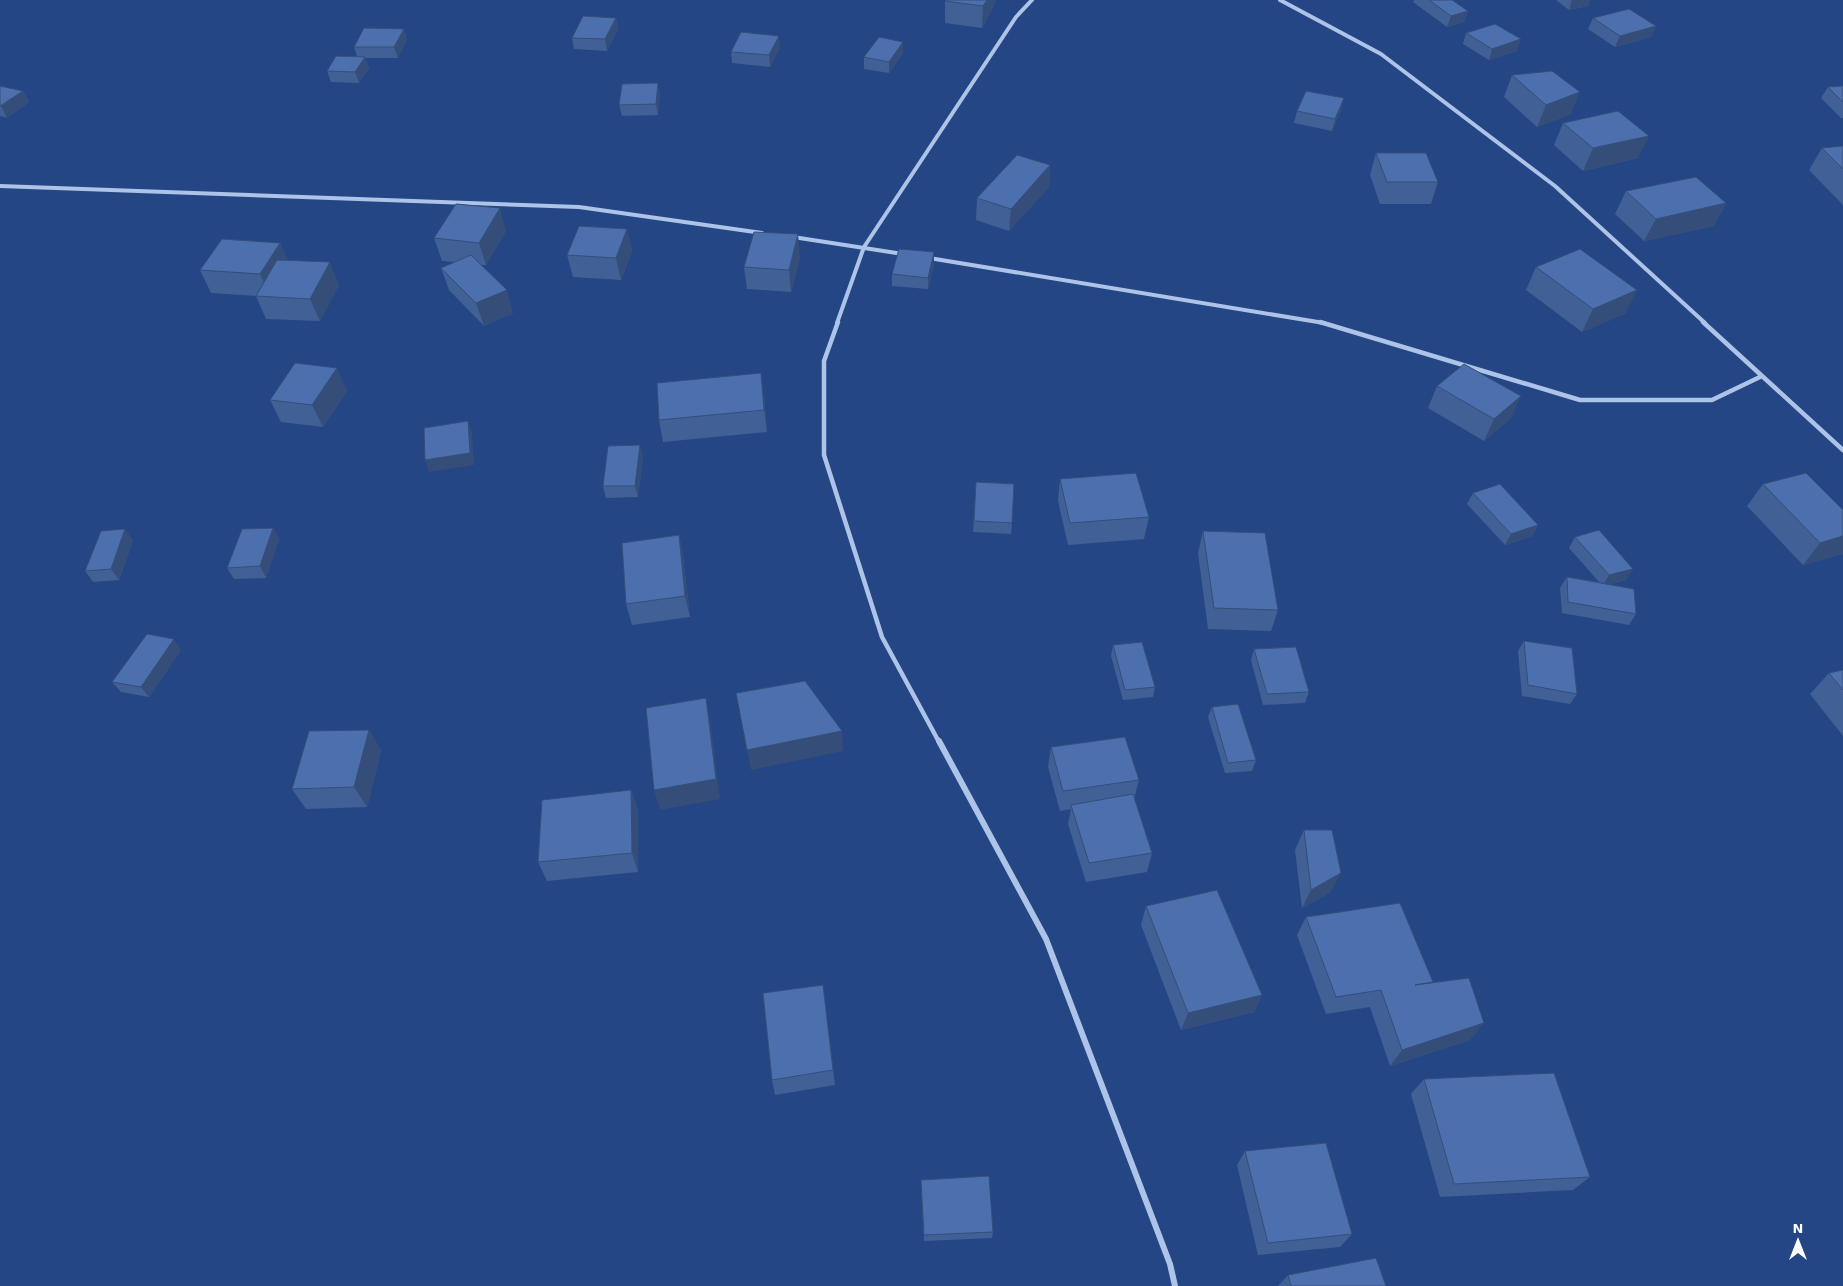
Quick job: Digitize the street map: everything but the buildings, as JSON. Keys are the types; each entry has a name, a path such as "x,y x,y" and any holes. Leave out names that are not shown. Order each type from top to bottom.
{"street":[{"path":"1032,0 1016,17 864,247 824,361 824,455 882,637 1046,939 1170,1264 1175,1286"},
{"path":"1280,0 1381,54 1555,186 1843,450"},
{"path":"0,186 579,207 766,233"},
{"path":"786,236 913,255"},
{"path":"922,257 1320,322 1580,400 1712,400 1762,376"}]}
